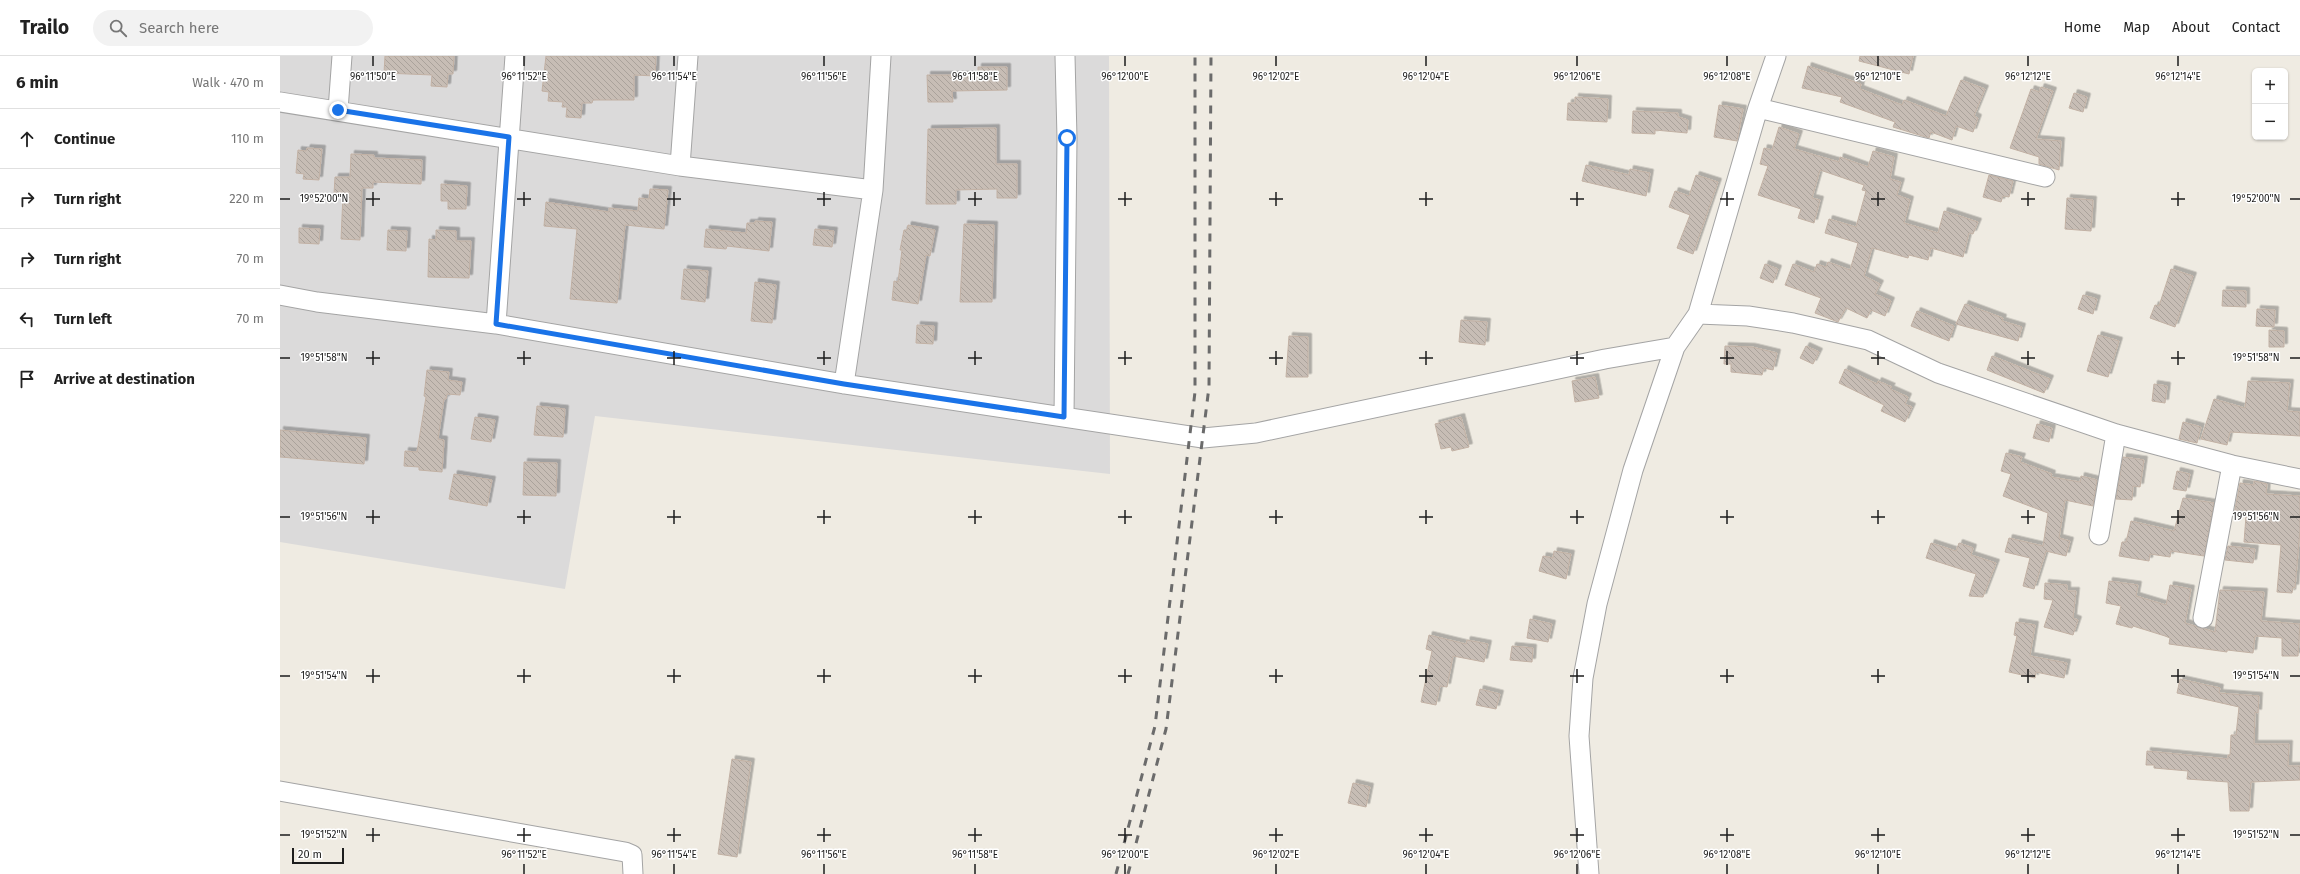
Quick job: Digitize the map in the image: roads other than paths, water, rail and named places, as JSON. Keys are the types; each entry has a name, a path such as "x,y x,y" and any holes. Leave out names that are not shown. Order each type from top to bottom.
{"street":[{"path":"338,110 342,56"},
{"path":"496,324 515,56"},
{"path":"680,166 688,56"},
{"path":"844,384 874,190 881,56"},
{"path":"1064,417 1067,146 1065,56"},
{"path":"1589,874 1579,736 1583,678 1597,604 1631,478 1675,347 1698,314 1758,108 1776,56"},
{"path":"280,102 509,137 680,166 874,190"},
{"path":"1758,108 2045,177"},
{"path":"280,295 317,302 496,324 844,384 1202,438 1221,438 1256,433 1605,359 1675,347"},
{"path":"1698,314 1748,316 1785,322 1868,340 1938,372 2116,434 2232,465 2300,479"},
{"path":"2099,535 2116,434"},
{"path":"2202,618 2232,465"},
{"path":"280,791 626,852 632,855 633,874"}],"railway":[{"path":"1116,874 1155,726 1195,392 1195,56"},
{"path":"1128,874 1166,729 1209,387 1211,56"}]}
